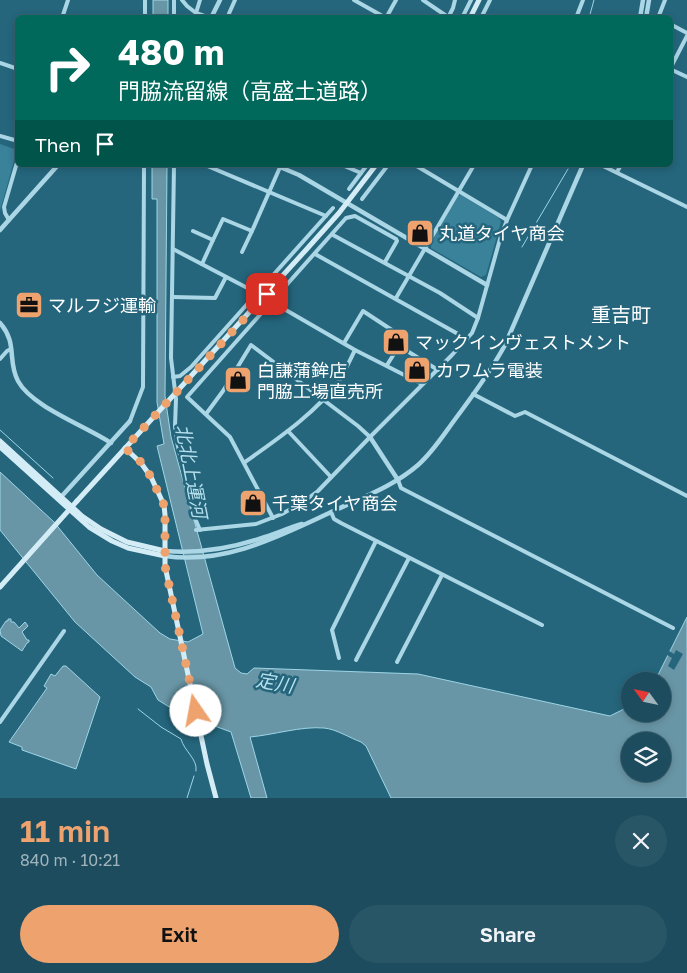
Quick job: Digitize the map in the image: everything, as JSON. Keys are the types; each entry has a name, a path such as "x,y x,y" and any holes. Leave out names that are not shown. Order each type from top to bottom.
{"main road":[{"path":"472,15 479,0"},
{"path":"0,587 346,204 374,167"},
{"path":"0,441 87,520 113,536 165,554"},
{"path":"0,447 89,527 128,548 165,554"},
{"path":"125,448 146,470 160,494 165,515 165,566 216,798"}],"street":[{"path":"63,15 68,0"},
{"path":"145,0 145,15"},
{"path":"174,0 174,15"},
{"path":"182,0 196,13 202,15"},
{"path":"196,13 200,0"},
{"path":"212,15 220,0"},
{"path":"228,15 235,0"},
{"path":"354,0 381,15"},
{"path":"388,15 396,0"},
{"path":"422,0 445,15"},
{"path":"449,15 454,8 455,0"},
{"path":"464,15 471,0"},
{"path":"482,15 490,0"},
{"path":"577,15 583,0"},
{"path":"640,15 642,0"},
{"path":"646,15 649,0"},
{"path":"659,15 665,0"},
{"path":"454,8 462,15"},
{"path":"673,26 687,35 673,63"},
{"path":"0,63 15,68"},
{"path":"673,70 687,77"},
{"path":"0,136 15,140"},
{"path":"9,220 4,207 16,167"},
{"path":"0,230 56,167"},
{"path":"61,496 130,421 143,387 144,167"},
{"path":"174,167 171,358 176,394 175,426 177,442 198,530 246,526 273,518 304,502 318,491 467,339 478,318 507,220 531,167"},
{"path":"210,167 326,216"},
{"path":"242,252 280,167"},
{"path":"282,167 487,285"},
{"path":"347,167 361,173"},
{"path":"349,188 366,167"},
{"path":"362,199 386,167"},
{"path":"419,167 507,220"},
{"path":"396,298 473,167"},
{"path":"165,554 205,557 226,554 253,546 293,531 398,480 427,456 497,361 582,167"},
{"path":"606,167 687,207"},
{"path":"617,172 620,167"},
{"path":"173,377 183,374 333,208"},
{"path":"273,518 245,462 230,437 187,397 333,235 346,218 355,216 396,239 397,241 385,262"},
{"path":"202,264 223,218 252,231"},
{"path":"193,231 213,240"},
{"path":"333,235 440,292 478,318"},
{"path":"172,249 257,293"},
{"path":"315,254 467,339"},
{"path":"173,297 215,298 226,277"},
{"path":"272,302 356,350 422,384"},
{"path":"344,343 363,311 404,338 387,365"},
{"path":"0,323 9,335 15,374 25,390 47,407 111,443"},
{"path":"206,414 223,391 250,345 370,437 398,480 401,488 674,628"},
{"path":"399,346 438,370"},
{"path":"0,359 7,351 11,350"},
{"path":"245,462 288,431 322,399 339,381 356,350"},
{"path":"473,394 515,416 525,412 687,496"},
{"path":"288,431 331,477"},
{"path":"331,512 334,519 376,542 542,625"},
{"path":"180,555 222,549 246,543 313,521"},
{"path":"339,658 332,630 376,542"},
{"path":"356,660 409,558"},
{"path":"397,662 442,575"},
{"path":"0,722 64,631"}],"shaded area":[{"path":"0,144 15,149 15,157 0,211"},
{"path":"461,195 499,218 501,222 486,275 481,277 431,248 431,243 458,196"}],"water":[{"path":"153,0 168,0 168,15 153,15"},
{"name":"定川","path":"152,167 167,167 165,396 171,437 235,668 241,673 247,674 254,668 418,674 610,716 621,710 621,722 671,722 671,672 660,672 687,617 687,798 391,798 366,746 333,730 315,728 250,737 267,798 251,798 231,732 179,713 158,700 151,687 135,677 75,622 0,530 0,472 54,522 97,575 160,633 170,639 188,642 203,634 157,446 164,444 157,402 157,199 152,199"},
{"path":"8,619 11,619 11,622 14,622 19,628 25,622 28,626 22,632 29,642 22,651 1,636 0,630"},
{"path":"63,666 66,666 100,697 76,769 22,750 22,747 9,742 47,688 44,686 51,674 55,676"}],"pier":[{"path":"676,650 683,654 674,670 668,666 672,658 667,655 669,651 674,654"}],"waterway":[{"path":"590,15 594,0"},
{"path":"522,247 568,169"},
{"path":"0,430 53,478"},
{"path":"138,709 161,727 181,739 195,763 196,771"},
{"path":"187,798 194,776"}],"place":[{"name":"丸道タイヤ商会","path":"420,233"},
{"name":"マルフジ運輸","path":"29,305"},
{"name":"マックインヴェストメント","path":"396,342"},
{"name":"カワムラ電装","path":"417,370"},
{"name":"白謙蒲鉾店 門脇工場直売所","path":"238,380"},
{"name":"千葉タイヤ商会","path":"253,503"}],"district":[{"name":"重吉町","path":"621,314"}],"route":[{"path":"196,711 165,566 164,505 156,485 142,463 125,448 267,294"}],"water label":[{"name":"北北上運河","path":"192,471"}]}
